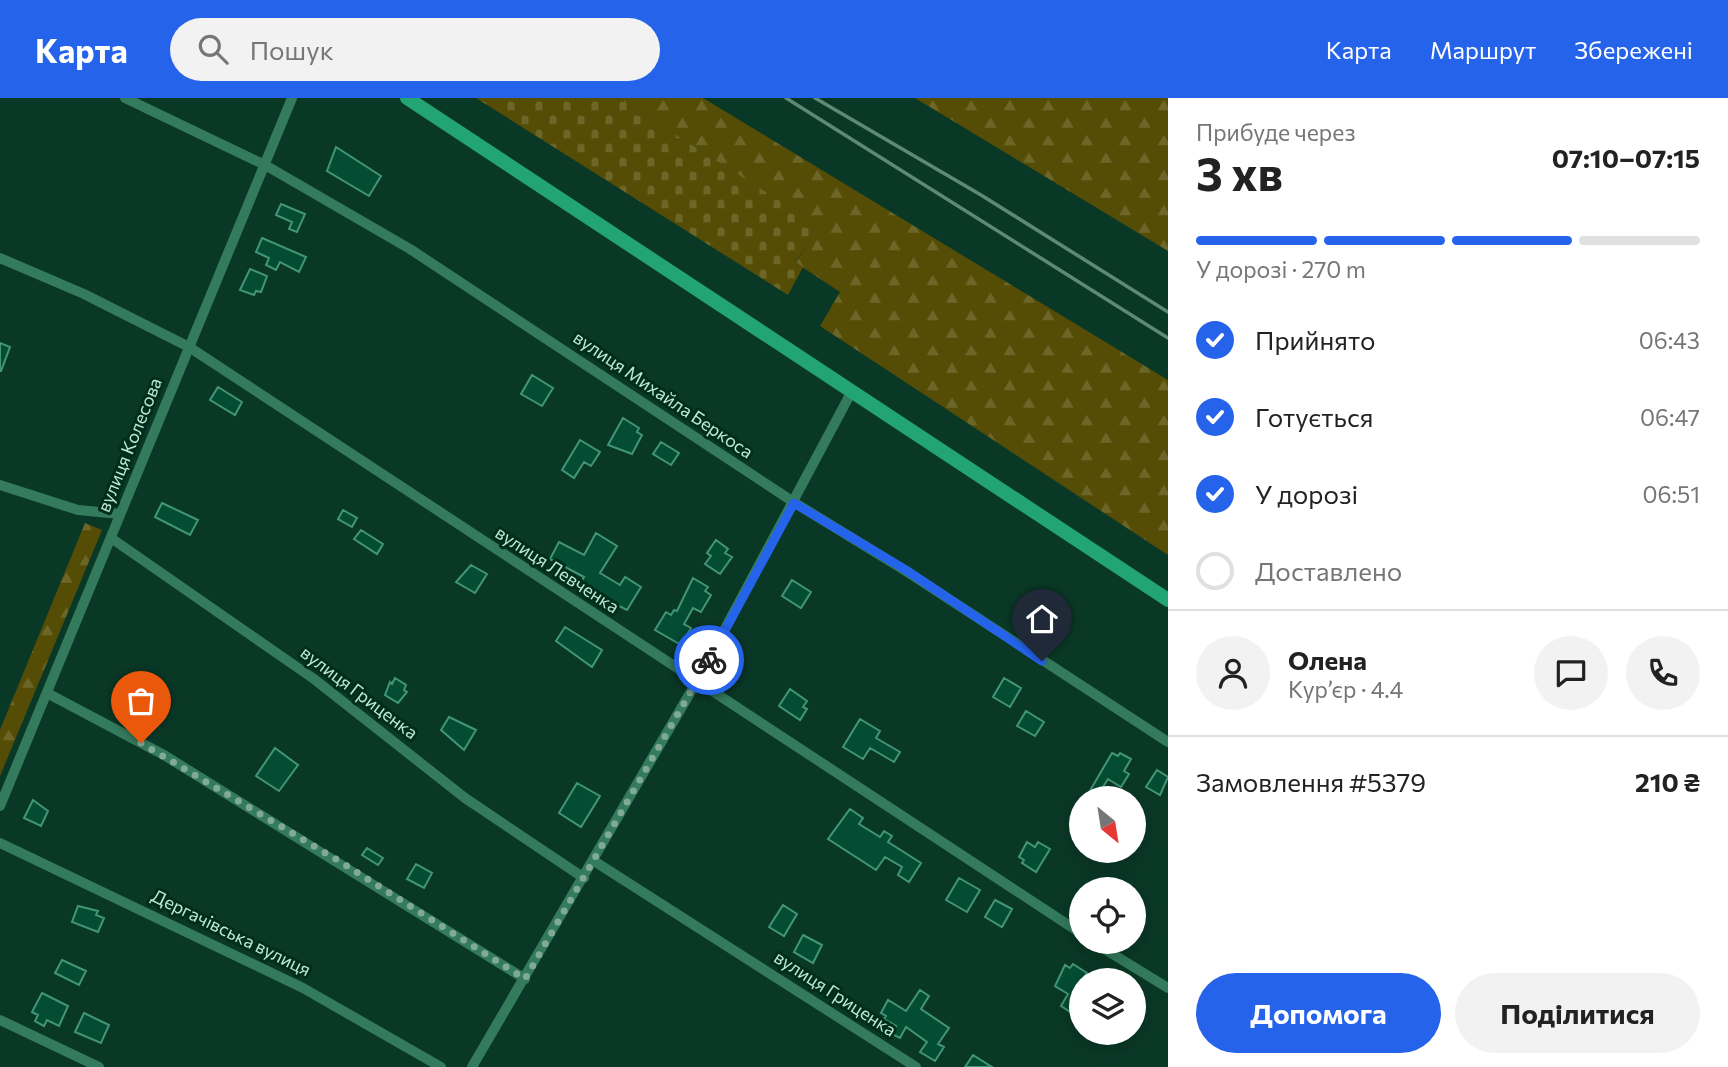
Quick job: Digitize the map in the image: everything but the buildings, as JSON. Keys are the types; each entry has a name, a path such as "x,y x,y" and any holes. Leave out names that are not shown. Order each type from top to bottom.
{"main road":[{"path":"407,98 1168,600"}],"street":[{"name":"вулиця Михайла Беркоса","path":"125,98 265,165 410,249 794,503 906,570 1168,742"},
{"name":"вулиця Колесова","path":"0,806 292,98"},
{"name":"вулиця Левченка","path":"0,258 84,294 189,347 1069,925"},
{"path":"472,1067 697,681 852,391"},
{"path":"0,485 78,510 120,514"},
{"name":"вулиця Гриценка","path":"111,538 314,679 465,798 584,878"},
{"path":"47,693 164,755 525,979"},
{"name":"Дергачівська вулиця","path":"0,843 303,988 441,1067"},
{"name":"вулиця Гриценка","path":"594,861 916,1067"},
{"path":"1113,954 1168,988"},
{"path":"0,1020 99,1067"}],"green space":[{"path":"476,98 618,98 819,226 796,262 803,267 788,295"},
{"path":"618,98 703,98 1168,380 1168,555 820,326 840,292 796,263 818,226"},
{"path":"915,98 1168,98 1168,251"},
{"path":"85,523 102,530 0,776 0,730"}],"railway":[{"path":"786,98 1168,338"},
{"path":"815,98 981,195 1168,312"}],"way so far":[{"path":"141,743 344,864 525,979 709,660"}],"route":[{"path":"709,660 794,503 906,570 1042,661"}]}
